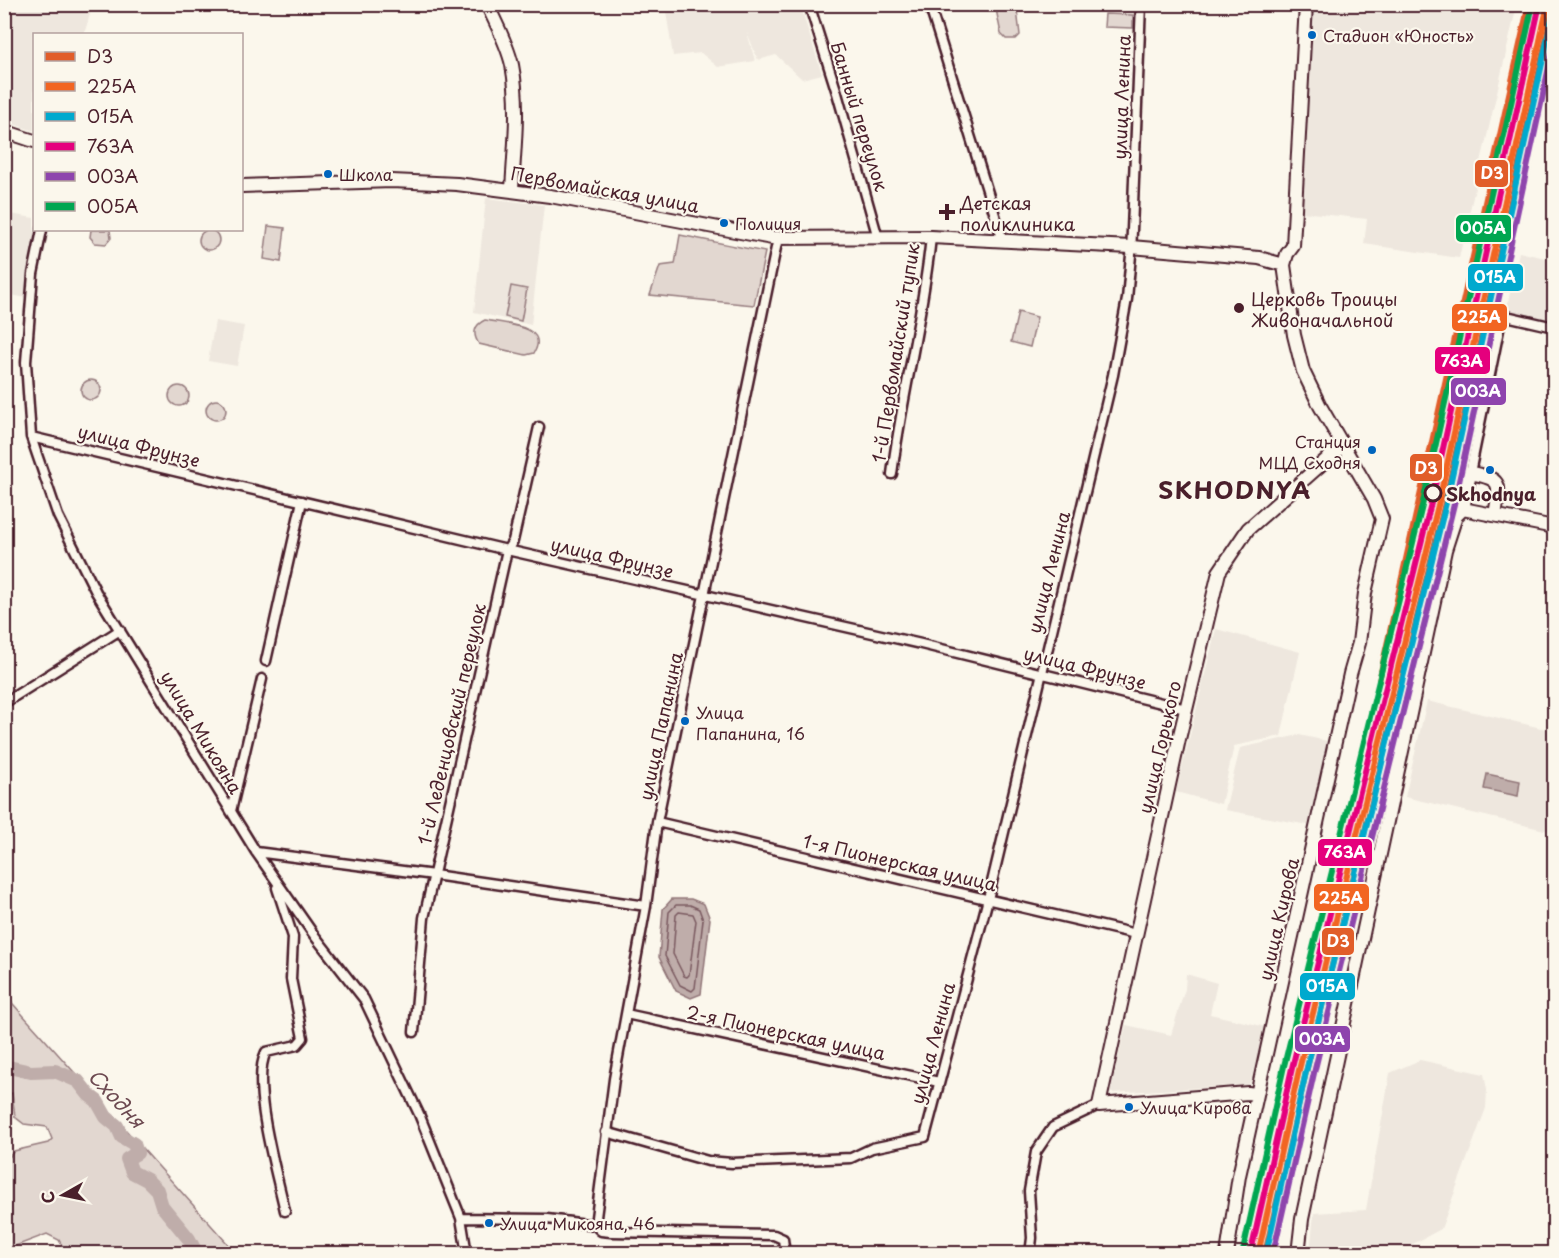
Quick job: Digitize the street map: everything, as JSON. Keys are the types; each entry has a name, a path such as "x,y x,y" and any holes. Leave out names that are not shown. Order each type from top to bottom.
{"street":[{"path":"487,4 505,44 514,81 516,119 512,190"},
{"name":"Банный переулок","path":"808,4 837,93 878,238"},
{"path":"929,4 1003,241"},
{"name":"улица Ленина","path":"606,1132 708,1161 732,1163 851,1158 872,1148 925,1137 988,899 1113,375 1127,299 1131,247 1141,4"},
{"path":"1284,265 1287,254 1293,246 1306,4"},
{"path":"4,131 33,141"},
{"name":"Первомайская улица","path":"243,186 412,181 456,184 512,190 778,238 931,237 1131,247 1259,258 1284,265"},
{"name":"улица Микояна","path":"42,231 33,274 27,362 31,437 58,516 96,592 256,852 364,999 420,1114 461,1218 466,1254"},
{"name":"1-й Первомайский тупик","path":"892,474 924,294 931,237"},
{"name":"улица Папанина","path":"595,1225 606,1132 646,906 657,822 778,238"},
{"name":"улица Кирова","path":"1227,1254 1239,1176 1256,1094 1350,674 1359,644 1365,593 1382,519 1374,499 1320,406 1303,371 1294,334 1284,265"},
{"path":"1298,1254 1302,1219 1445,550 1456,516 1463,509 1502,315 1554,327"},
{"name":"1-й Леденцовский переулок","path":"414,1032 424,918 507,550 513,541 539,427"},
{"name":"улица Фрунзе","path":"31,437 507,550 921,644 1186,709"},
{"name":"улица Горького","path":"1099,1105 1186,709 1219,572 1248,529 1343,445"},
{"path":"1470,473 1489,476 1495,481 1499,489 1495,515"},
{"path":"266,661 302,501"},
{"path":"1463,509 1554,527"},
{"path":"4,703 120,630"},
{"path":"231,811 262,680"},
{"name":"1-я Пионерская улица","path":"657,822 1136,934"},
{"path":"256,852 646,906"},
{"path":"276,881 293,937 291,980 303,1038 297,1045 266,1052 261,1062 265,1124 285,1211"},
{"name":"2-я Пионерская улица","path":"626,1014 939,1082"},
{"path":"1030,1254 1032,1238 1029,1191 1036,1152 1053,1127 1099,1105 1241,1093 1256,1094"},
{"path":"461,1218 547,1219 595,1225 601,1231 611,1232 774,1235 783,1239 785,1254"}],"shaded area":[{"path":"5,4 93,5 84,33 33,33 33,131 5,121"},
{"path":"665,5 740,5 742,10 741,5 800,5 822,74 802,79 776,55 758,60 747,32 755,61 718,67 701,53 673,56"},
{"path":"1311,5 1517,5 1459,258 1364,244 1367,219 1302,212"},
{"path":"996,9 1017,10 1020,35 1016,39 1006,39 1001,34"},
{"path":"1105,14 1133,15 1133,28 1104,27"},
{"path":"486,198 544,205 531,325 474,312"},
{"path":"4,213 33,218 33,231 37,231 27,282 27,298 5,294"},
{"path":"268,226 285,228 281,262 264,259"},
{"path":"91,231 110,231 111,238 106,244 95,243 90,237"},
{"path":"204,231 214,231 219,236 219,244 213,250 205,250 199,244 199,236"},
{"path":"680,235 765,252 754,305 650,295 660,266 675,264"},
{"path":"1519,252 1554,260 1554,322 1506,311"},
{"path":"511,286 527,289 521,321 505,317"},
{"path":"1018,312 1037,317 1030,347 1011,342"},
{"path":"485,320 531,331 536,337 537,344 534,353 526,355 479,344 475,337 475,330 478,324"},
{"path":"215,321 244,326 237,366 208,361"},
{"path":"87,380 95,380 101,386 101,394 95,400 87,400 81,394 81,386"},
{"path":"175,386 183,386 189,392 189,400 183,406 175,406 169,400 169,392"},
{"path":"212,400 220,400 226,406 226,414 220,420 212,420 206,414 206,406"},
{"path":"1216,629 1300,652 1281,736 1234,746 1221,804 1176,792"},
{"path":"1427,701 1554,731 1553,832 1405,797"},
{"path":"1299,735 1327,741 1308,825 1225,810 1240,748"},
{"path":"1186,974 1217,983 1210,1014 1266,1027 1250,1083 1248,1085 1110,1093 1126,1025 1171,1035 1185,989"},
{"path":"5,995 236,1253 66,1253 59,1240 47,1234 5,1250 6,1161 14,1151 48,1143 52,1139 47,1127 24,1124 15,1117 12,1093 5,1096"},
{"path":"1420,1060 1484,1074 1487,1090 1486,1108 1441,1229 1396,1253 1310,1254 1314,1213 1366,1210 1390,1073"}],"water":[{"path":"1487,774 1520,781 1518,796 1484,789"},
{"path":"672,899 691,899 704,904 710,919 701,994 691,998 676,991 659,957 663,909"}],"waterway":[{"name":"Сходня","path":"4,1066 31,1072 55,1071 78,1081 97,1101 106,1117 117,1126 122,1137 134,1144 137,1153 127,1159 132,1172 147,1180 157,1190 162,1206 189,1239 197,1254"}],"transit line":[{"name":"D3","path":"1379,681 1529,4"},
{"name":"005А","path":"1243,1251 1284,1066 1424,498 1533,4"},
{"name":"763А","path":"1251,1252 1292,1068 1432,499 1540,4"},
{"name":"225А","path":"1258,1254 1299,1070 1439,501 1548,4"},
{"name":"D3","path":"1265,1254 1306,1072 1445,503 1554,4"},
{"name":"015А","path":"1266,1254 1306,1072 1446,503 1554,9"},
{"name":"003А","path":"1273,1254 1314,1073 1454,504 1554,44"}],"place":[{"name":"Стадион «Юность»","path":"1312,35"},
{"name":"Школа","path":"328,174"},
{"name":"Детская поликлиника","path":"947,212"},
{"name":"Полиция","path":"724,223"},
{"name":"Церковь Троицы Живоначальной","path":"1239,308"},
{"name":"Станция МЦД Сходня","path":"1372,450"},
{"name":"Skhodnya","path":"1433,493"},
{"name":"Улица Папанина, 16","path":"685,721"},
{"name":"Улица Кирова","path":"1129,1107"},
{"name":"Улица Микояна, 46","path":"489,1223"}],"district":[{"name":"SKHODNYA","path":"1235,489"}]}
